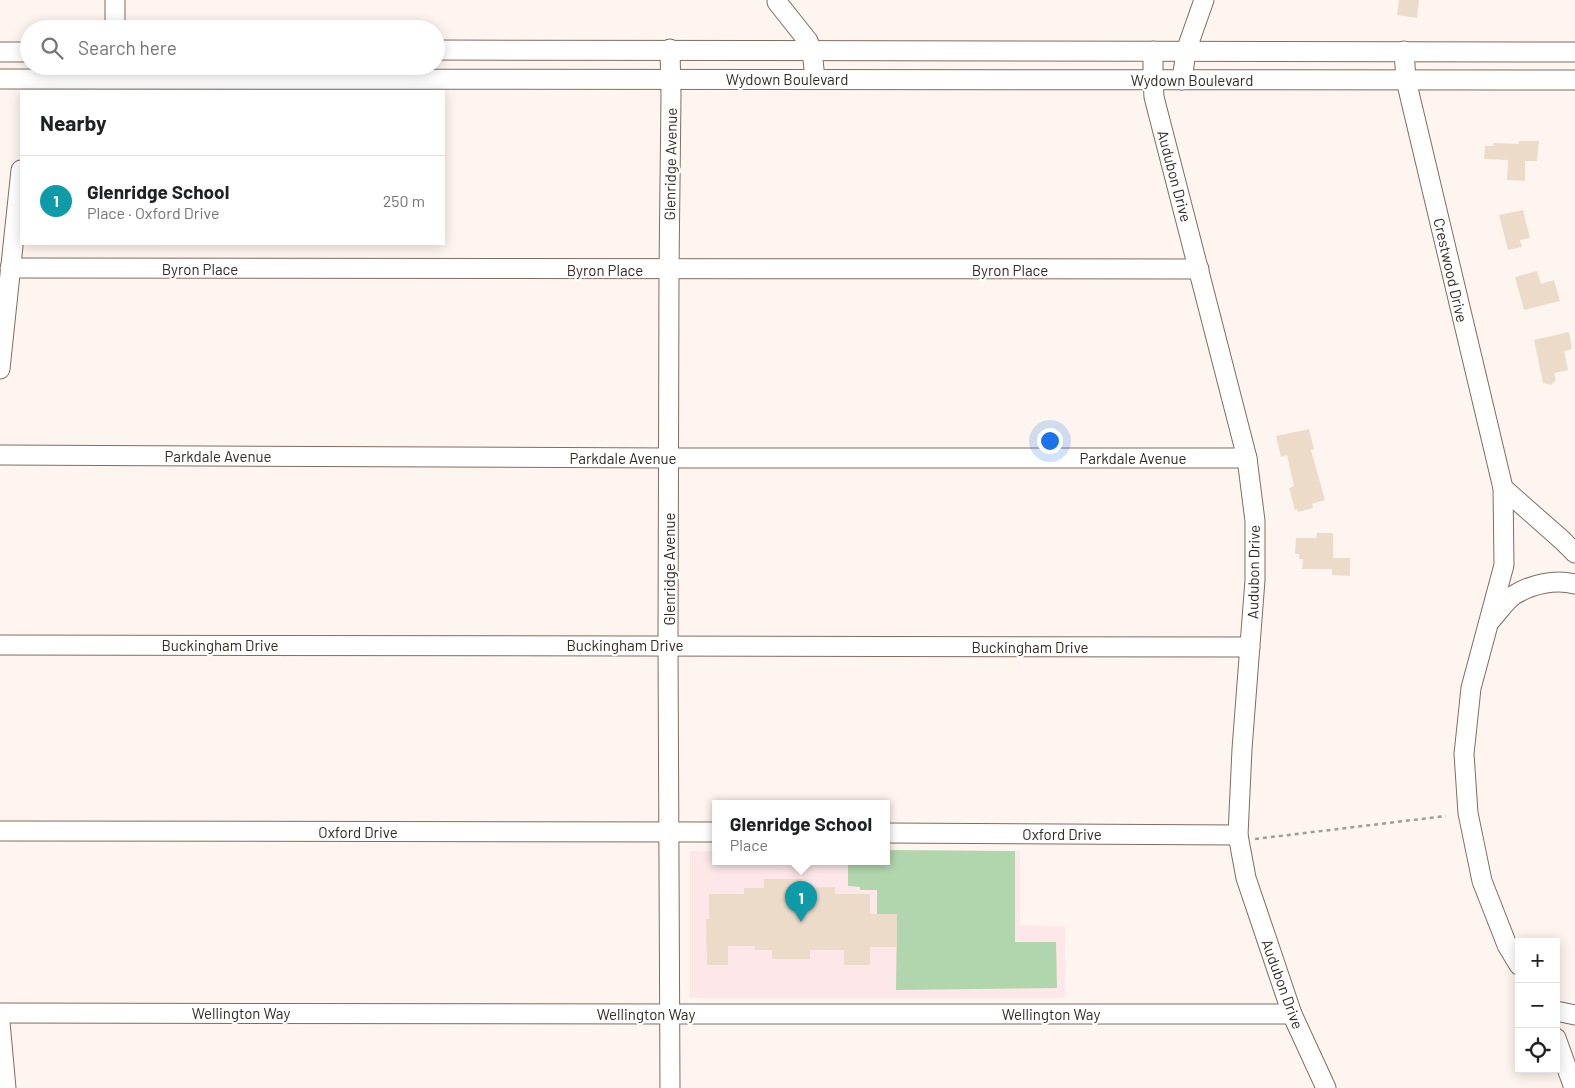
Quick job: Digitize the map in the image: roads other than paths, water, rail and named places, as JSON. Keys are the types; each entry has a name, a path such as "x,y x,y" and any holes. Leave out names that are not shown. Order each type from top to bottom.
{"street":[{"path":"115,0 115,20"},
{"path":"1182,80 1186,51 1204,0"},
{"path":"775,1 808,41 812,50 815,79"},
{"name":"Glenridge Avenue","path":"670,49 672,79 669,270 668,645 670,1088"},
{"name":"Wydown Boulevard","path":"445,50 1575,52"},
{"name":"Audubon Drive","path":"1152,51 1154,97 1247,458 1255,521 1255,580 1242,750 1238,838 1246,878 1292,1014 1326,1088"},
{"name":"Crestwood Drive","path":"1404,51 1406,80 1503,488 1504,564 1471,688 1464,754 1468,813 1482,881 1507,945 1515,958"},
{"path":"0,52 20,52"},
{"name":"Wydown Boulevard","path":"0,78 31,79 87,75"},
{"name":"Wydown Boulevard","path":"301,75 672,79 1575,80"},
{"path":"0,370 3,296 10,268 20,179"},
{"name":"Byron Place","path":"10,268 1199,269"},
{"name":"Parkdale Avenue","path":"0,455 1247,458"},
{"path":"1503,488 1562,540 1575,554"},
{"name":"Crestwood Drive","path":"1489,623 1513,596 1538,584 1567,582 1575,584"},
{"name":"Buckingham Drive","path":"0,645 1250,647"},
{"name":"Oxford Drive","path":"0,831 712,832"},
{"name":"Oxford Drive","path":"890,833 1238,838"},
{"path":"1560,1012 1575,1015"},
{"name":"Wellington Way","path":"0,1013 1292,1014"},
{"path":"0,1022 6,1088"},
{"path":"1560,1049 1574,1088"}],"place":[{"name":"Glenridge School","path":"801,922"}]}
